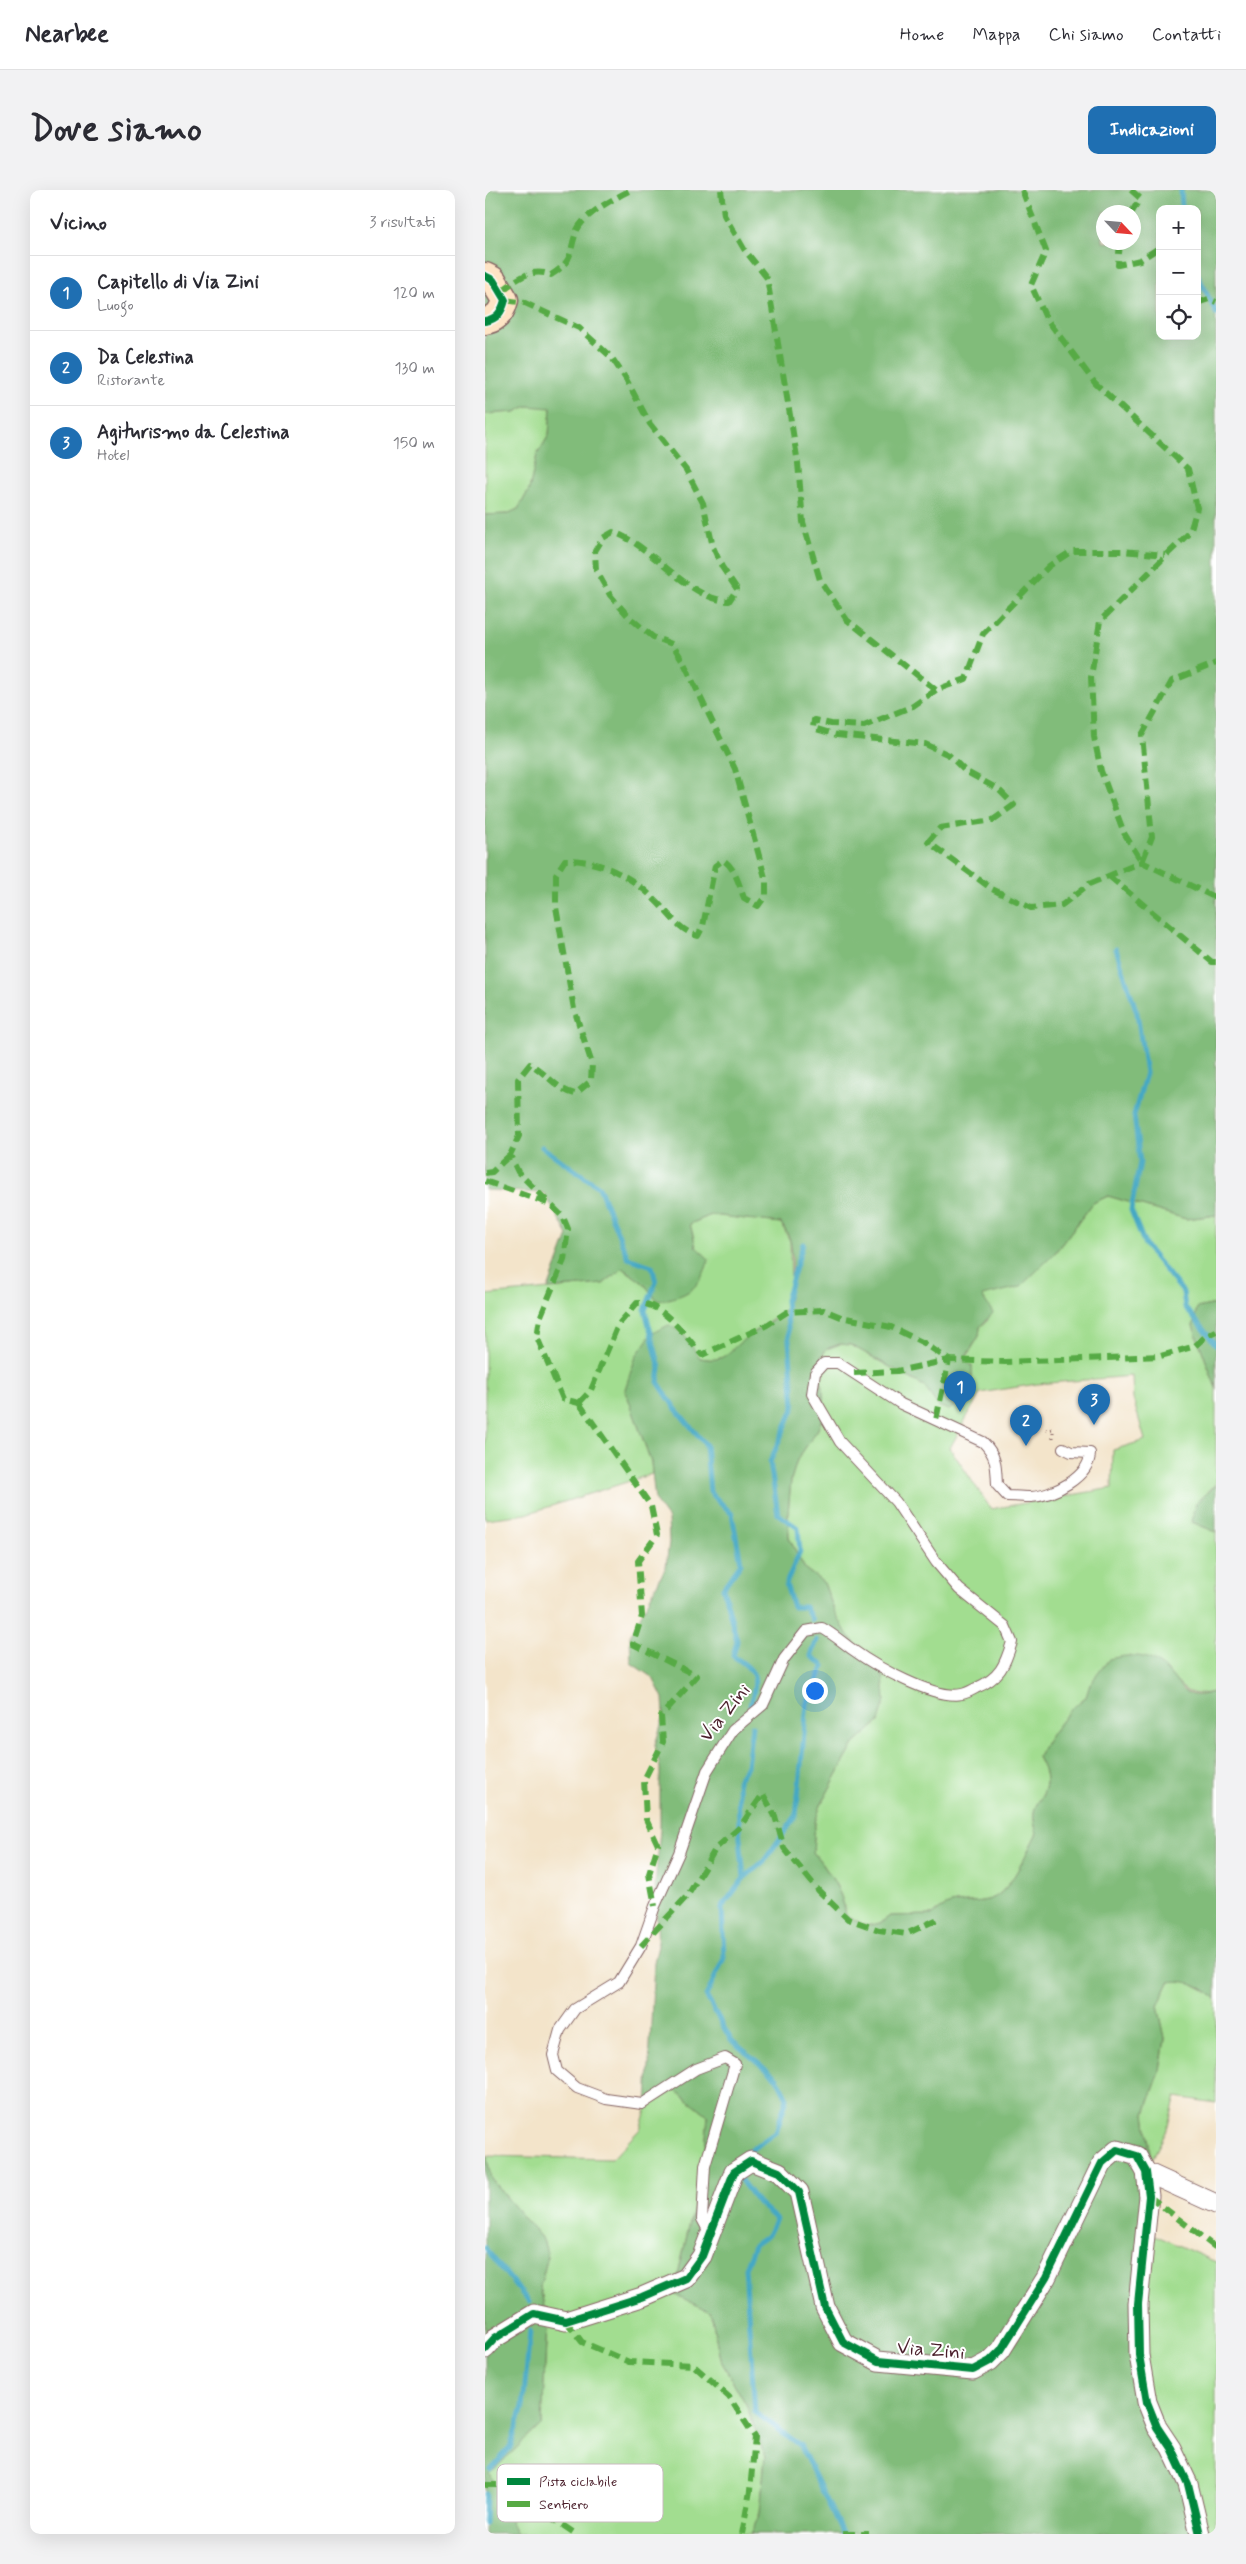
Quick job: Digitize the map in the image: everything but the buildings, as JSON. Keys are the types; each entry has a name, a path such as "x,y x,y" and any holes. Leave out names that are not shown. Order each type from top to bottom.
{"street":[{"path":"485,276 493,280 502,291 505,300 503,310 494,319 485,321"},
{"name":"Via Zini","path":"485,2349 495,2338 534,2314 566,2321 643,2297 685,2278 702,2256 734,2172 751,2161 779,2172 799,2192 825,2307 843,2342 877,2361 973,2370 990,2361 1006,2342 1046,2278 1102,2162 1117,2150 1137,2156 1146,2172"},
{"path":"1146,2172 1216,2204"},
{"path":"1146,2172 1149,2196 1138,2304 1139,2355 1147,2402 1157,2427 1171,2448 1188,2484 1199,2534"}],"lane":[{"name":"Via Zini","path":"710,2234 702,2219 705,2166 735,2064 725,2058 696,2069 642,2104 606,2099 577,2088 557,2071 553,2055 560,2030 575,2009 619,1982 641,1946 655,1906 679,1853 707,1771 733,1730 763,1705 784,1659 806,1631 821,1628 837,1636 853,1650 902,1678 931,1691 961,1694 991,1682 1006,1663 1012,1642 1005,1626 959,1589 936,1562 896,1502 840,1442 812,1394 815,1372 824,1363 838,1363 901,1404 983,1442 992,1451 996,1466 997,1486 1007,1496 1031,1497 1052,1493 1077,1476 1090,1460 1090,1453 1071,1452 1063,1448"}],"green space":[{"path":"485,190 1216,190 1216,1215 1186,1219 1108,1196 1093,1203 1054,1254 1020,1287 982,1296 993,1313 980,1327 979,1336 964,1360 972,1366 970,1386 960,1402 949,1410 938,1406 924,1386 851,1345 840,1344 826,1349 819,1362 825,1411 818,1429 797,1460 791,1480 788,1513 789,1538 805,1569 824,1583 834,1610 847,1634 883,1675 885,1700 879,1722 854,1744 821,1804 815,1822 813,1852 834,1882 846,1915 866,1926 880,1923 890,1916 933,1915 947,1905 954,1903 991,1899 1005,1888 1018,1870 1037,1833 1034,1823 1035,1809 1046,1784 1044,1770 1038,1757 1059,1724 1086,1697 1090,1684 1109,1659 1135,1656 1149,1659 1163,1667 1189,1694 1201,1695 1216,1691 1216,1999 1206,1990 1188,1983 1176,1981 1169,1982 1158,2006 1165,2038 1160,2071 1145,2113 1151,2161 1142,2208 1132,2348 1175,2462 1192,2534 751,2534 760,2513 765,2456 746,2404 720,2359 711,2312 674,2294 704,2159 708,2116 675,2090 647,2107 654,1962 658,1946 655,1886 660,1830 660,1768 655,1745 664,1715 663,1698 653,1678 631,1663 630,1636 666,1567 669,1542 668,1519 655,1501 651,1462 625,1389 636,1356 652,1333 669,1325 682,1332 700,1358 716,1359 726,1355 746,1338 780,1315 786,1306 791,1288 791,1247 789,1238 781,1223 711,1215 690,1224 696,1247 709,1259 697,1285 685,1294 658,1301 643,1283 623,1268 603,1284 548,1289 568,1235 544,1193 485,1190 485,515 507,514 518,509 529,490 537,455 549,435 551,408 527,406 515,412 485,414"},
{"path":"527,406 551,407 549,435 537,455 529,490 518,509 507,514 485,515 485,414 515,412"},
{"path":"1108,1196 1186,1219 1216,1215 1216,1304 1197,1308 1193,1326 1216,1388 1216,1485 1209,1490 1192,1522 1216,1532 1216,1691 1199,1694 1187,1691 1166,1670 1091,1684 1086,1697 1059,1724 1038,1757 1044,1770 1046,1784 1035,1809 1034,1823 1037,1833 1018,1870 1005,1888 991,1899 954,1903 940,1909 933,1915 890,1916 880,1923 866,1926 846,1915 838,1889 813,1852 815,1822 821,1804 854,1744 879,1722 883,1675 847,1634 834,1610 824,1583 805,1569 789,1538 788,1513 791,1480 797,1460 818,1429 825,1411 819,1362 826,1349 840,1344 851,1345 924,1386 938,1406 979,1336 980,1327 988,1320 981,1296 1054,1254 1093,1203","holes":["1132,1376 1133,1399 1145,1440 1113,1450 1112,1488 991,1509 950,1448 980,1393 1037,1384"]},
{"path":"711,1215 781,1223 790,1241 791,1287 788,1302 783,1312 746,1338 726,1357 714,1360 700,1358 691,1347 625,1389 651,1462 652,1474 526,1514 485,1519 485,1295 603,1284 623,1268 643,1283 658,1301 696,1247 690,1224"},
{"path":"1216,1304 1216,1388 1193,1326 1197,1308"},
{"path":"1216,1485 1216,1532 1192,1522 1196,1503"},
{"path":"1184,1979 1210,1993 1216,1999 1216,2103 1176,2097 1166,2132 1151,2161 1145,2114 1160,2071 1165,2038 1158,2006 1169,1982"},
{"path":"675,2090 708,2116 704,2159 674,2293 711,2312 720,2359 746,2404 765,2456 760,2513 751,2534 516,2534 511,2522 663,2522 663,2464 500,2464 542,2424 547,2322 540,2286 548,2256 543,2240 491,2179 487,2156 612,2159 640,2129 647,2107"},
{"path":"485,2146 491,2179 543,2240 548,2256 540,2286 547,2322 542,2424 500,2464 497,2464 490,2473 497,2489 497,2522 511,2522 516,2534 485,2534"},
{"path":"1141,2229 1216,2262 1216,2534 1192,2534 1139,2385"},
{"path":"497,2466 497,2489 490,2473"}],"waterway":[{"path":"1181,190 1182,205"},
{"path":"1201,281 1216,313"},
{"path":"1116,949 1137,1013 1146,1073 1134,1115 1140,1162 1131,1210 1145,1245 1183,1292 1185,1307 1216,1345"},
{"path":"542,1147 599,1187 628,1258 652,1266 656,1282 645,1310 660,1368 658,1382 675,1408 706,1445 710,1492 732,1514 741,1563 723,1588 737,1641 733,1656 747,1666 754,1676 755,1681 750,1705"},
{"path":"803,1244 786,1300 794,1407 770,1462 778,1514 798,1528 800,1551 786,1584 793,1607 805,1607 812,1620"},
{"path":"744,1878 764,1861 796,1816 807,1703 824,1666 811,1656 817,1640"},
{"path":"745,2154 776,2132 787,2098 777,2078 731,2040 706,1996 724,1958 722,1907 744,1878 739,1828 738,1779 747,1766 752,1726"},
{"path":"740,2179 758,2203 776,2219 768,2235 754,2245 745,2268 755,2412 800,2445 843,2534"},
{"path":"485,2248 529,2302"},
{"path":"491,2469 510,2448 523,2407 530,2331"},
{"path":"485,2523 486,2494"}],"marked path":[{"path":"502,291 513,282 531,273 537,272 551,275 559,269 568,260 577,230 586,218 631,190"},
{"path":"721,190 724,215 744,249 767,278 798,463 803,522 820,580 847,620 936,690 966,679 983,634 1049,566 1072,551 1123,551 1165,555"},
{"path":"1022,190 1046,251 1031,285 1046,318 1095,383 1188,469 1197,508 1190,532 1100,621 1091,677 1094,737 1101,771 1124,833 1142,862 1152,837 1142,735 1172,681 1216,663"},
{"path":"1131,190 1140,198 1136,205"},
{"path":"1119,250 1118,265 1140,260 1156,250"},
{"path":"1201,302 1209,299 1216,302"},
{"path":"505,300 525,303 579,328 612,358 626,379 650,424 686,470 703,503 713,547 722,567 737,589 729,601 699,592 642,548 613,532 603,538 595,551 596,570 610,595 629,617 653,637 672,644 683,661 735,769 766,881 766,895 758,906 744,898 736,877 727,863 723,860 715,866 703,926 698,936 685,930 645,891 625,876 589,862 565,860 556,874 556,907 574,1009 592,1064 591,1081 575,1094 557,1085 530,1064 518,1079 519,1136 510,1155 518,1172 550,1204"},
{"path":"936,690 913,706 864,726 831,724 814,720 813,728 837,735 925,744 949,755 965,771 998,789 1014,805 993,820 940,828 928,842 992,889 1031,908 1062,905 1089,884 1142,862 1216,898"},
{"path":"1109,876 1212,962 1216,962"},
{"path":"485,1173 492,1172 510,1155"},
{"path":"485,1181 550,1204 563,1217 568,1229 564,1260 540,1318 537,1337 563,1399 579,1403"},
{"path":"579,1403 591,1390 618,1325 637,1303 647,1304 665,1314 702,1355 767,1325 787,1312 824,1310 841,1317 891,1327 924,1343 949,1360 1005,1362 1161,1356 1195,1346 1206,1336 1216,1331"},
{"path":"854,1373 897,1371 949,1360 936,1420"},
{"path":"579,1403 651,1506 657,1535 638,1561 642,1616 633,1644 697,1676 661,1716 663,1742 644,1780 646,1819 658,1845 649,1874 655,1906"},
{"path":"641,1946 688,1895 716,1848 739,1828 763,1794 775,1816 784,1848 819,1891 848,1919 879,1930 906,1934 940,1918"},
{"path":"1149,2196 1216,2248"},
{"path":"566,2321 582,2342 629,2362 693,2365 729,2397 755,2437 750,2491 742,2534"},
{"path":"485,2485 497,2485"},
{"path":"558,2522 576,2534"},
{"path":"843,2534 869,2534"}],"cycle path":[{"path":"485,276 493,280 505,300 498,314 493,319 485,321"},
{"path":"485,2349 495,2338 534,2314 566,2321 642,2297 686,2278 702,2256 734,2172 751,2161 779,2172 799,2192 825,2307 843,2342 878,2361 973,2370 990,2361 1001,2350 1046,2278 1102,2163 1117,2150 1137,2156 1146,2172 1149,2196 1138,2304 1139,2355 1147,2402 1157,2427 1171,2448 1188,2484 1200,2534"}],"place":[{"name":"Capitello di Via Zini","path":"960,1412"},
{"name":"Agiturismo da Celestina","path":"1094,1425"},
{"name":"Da Celestina","path":"1026,1446"}]}
